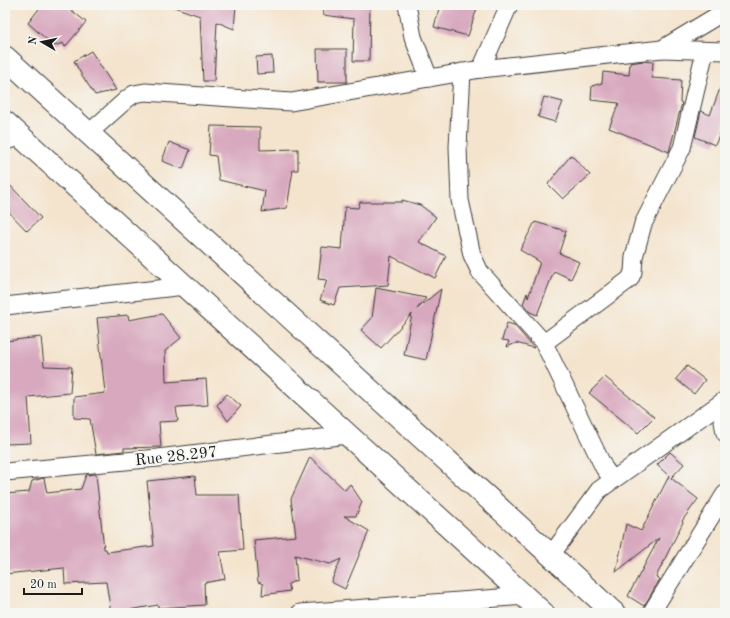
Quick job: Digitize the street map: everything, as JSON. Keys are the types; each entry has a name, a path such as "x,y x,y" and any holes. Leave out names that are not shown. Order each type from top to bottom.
{"main road":[{"path":"5,57 614,613"},
{"path":"5,122 13,139 184,286 543,613"}],"street":[{"path":"407,5 413,37 429,78"},
{"path":"481,69 508,5"},
{"path":"662,49 725,11"},
{"path":"89,133 127,98 134,94 145,92 291,102 481,69 662,49 725,51"},
{"path":"544,343 630,279 633,272 634,257 643,224 682,148 705,51"},
{"path":"462,72 458,147 460,200 470,248 480,272 544,343 604,468 613,480"},
{"path":"5,306 184,286"},
{"path":"551,555 599,490 722,402"},
{"path":"722,402 725,433"},
{"name":"Rue 28.297","path":"5,472 158,458 347,435"},
{"path":"651,613 725,494"},
{"path":"300,613 525,596"}],"building":[{"path":"42,5 65,5 86,22 65,47 63,43 54,46 28,23"},
{"path":"174,5 236,5 234,29 217,22 214,81 203,81 200,16 174,7"},
{"path":"324,5 370,5 369,61 353,61 354,19 323,15"},
{"path":"440,5 478,5 468,36 434,27"},
{"path":"317,49 347,49 347,82 318,82"},
{"path":"91,51 116,90 95,95 81,74 74,61"},
{"path":"272,56 273,73 257,74 256,57"},
{"path":"643,61 653,62 652,78 681,80 680,102 682,103 669,152 609,128 619,103 591,100 592,86 602,83 603,72 629,75 630,63"},
{"path":"724,78 725,122 715,145 695,137 701,111 710,115"},
{"path":"544,97 563,102 555,122 538,117"},
{"path":"211,126 260,127 260,150 298,149 298,170 293,170 287,208 262,212 265,191 219,180 216,156 209,155"},
{"path":"169,142 190,150 183,169 162,161"},
{"path":"571,155 590,175 563,199 548,184"},
{"path":"5,180 41,218 27,231 5,208"},
{"path":"402,200 420,205 436,217 419,242 446,256 435,278 391,256 388,285 340,288 334,305 320,300 327,280 318,279 322,247 342,249 345,207 358,208 360,202 402,202"},
{"path":"535,222 566,231 559,253 579,262 571,279 554,271 537,315 530,312 523,304 527,293 528,298 540,262 520,250"},
{"path":"376,288 426,298 417,309 441,289 426,360 404,355 412,314 381,348 361,330 372,318"},
{"path":"162,314 181,338 165,351 166,382 206,379 208,405 178,407 176,408 178,421 159,422 161,447 124,448 124,451 96,454 90,419 74,418 74,397 105,393 97,318 128,315 129,320"},
{"path":"507,323 514,325 534,348 516,343 507,347 509,341 502,340"},
{"path":"41,337 44,366 72,367 70,393 28,397 31,443 5,444 5,341"},
{"path":"687,366 705,380 694,394 676,379"},
{"path":"605,377 654,417 638,433 589,393"},
{"path":"227,394 241,406 228,421 217,405"},
{"path":"670,452 684,464 671,478 698,499 682,521 683,522 656,577 660,579 644,606 628,596 659,538 616,572 626,524 641,531 669,476 657,465"},
{"path":"310,457 345,490 350,484 362,502 356,516 344,516 369,531 345,589 331,582 341,559 330,564 295,555 297,580 288,584 290,591 262,595 263,584 258,582 254,540 296,536 291,499"},
{"path":"96,474 104,549 106,549 107,552 154,546 147,481 195,476 197,495 239,495 243,550 220,552 225,579 204,583 205,605 158,608 158,605 111,613 106,582 65,584 64,568 5,574 5,494 29,492 32,481 44,478 47,493 81,489 86,475"}]}
